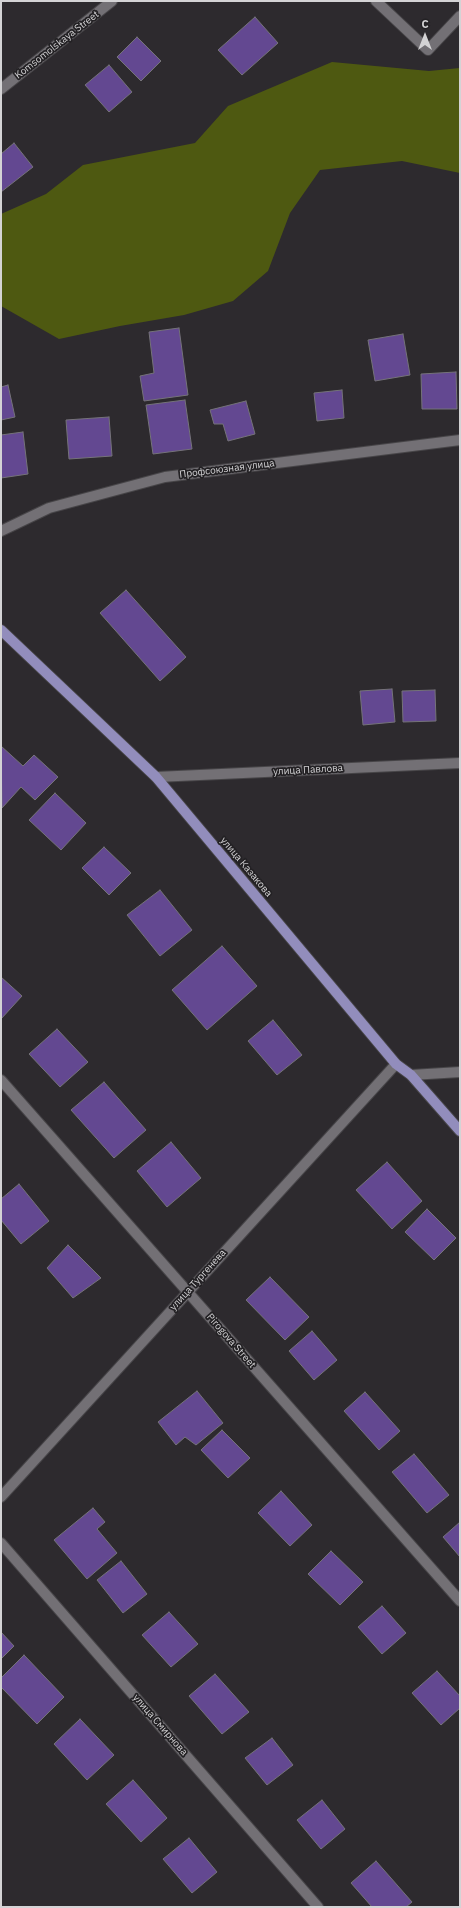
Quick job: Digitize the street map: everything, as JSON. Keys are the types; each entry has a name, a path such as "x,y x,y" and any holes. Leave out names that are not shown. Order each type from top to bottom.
{"main road":[{"name":"улица Казакова","path":"1,630 156,777 396,1064 410,1075 460,1131"}],"street":[{"name":"Komsomolskaya Street","path":"1,89 112,1"},
{"path":"376,1 428,50 460,16"},
{"name":"Профсоюзная улица","path":"1,531 49,508 165,477 460,440"},
{"name":"улица Павлова","path":"156,777 460,763"},
{"name":"улица Тургенева","path":"1,1496 396,1064"},
{"path":"410,1075 460,1072"},
{"name":"Pirogova Street","path":"1,1080 460,1601"},
{"name":"улица Смирнова","path":"1,1543 318,1907"}],"green space":[{"path":"332,62 429,71 460,68 460,173 402,161 320,170 290,213 268,271 233,301 184,315 120,326 59,339 1,306 1,214 46,194 83,165 195,143 228,106"}],"building":[{"path":"255,17 278,43 242,75 218,50"},
{"path":"137,37 161,61 141,81 117,57"},
{"path":"109,65 132,92 109,112 85,85"},
{"path":"14,143 33,167 1,192 1,154"},
{"path":"179,328 188,395 144,401 140,376 154,373 149,332"},
{"path":"403,334 410,375 375,381 368,340"},
{"path":"456,372 457,409 422,409 421,374"},
{"path":"8,385 15,417 1,420 1,387"},
{"path":"342,390 344,418 317,421 314,393"},
{"path":"185,400 192,449 153,454 146,405"},
{"path":"246,401 255,434 228,441 223,424 214,424 210,410"},
{"path":"109,417 112,456 69,459 66,420"},
{"path":"23,432 28,474 1,478 1,435"},
{"path":"126,590 186,657 160,681 100,613"},
{"path":"392,689 395,722 363,725 360,691"},
{"path":"435,690 436,721 403,722 402,691"},
{"path":"1,746 23,766 34,755 58,777 35,800 21,787 2,808"},
{"path":"55,793 86,823 61,850 29,820"},
{"path":"104,847 131,873 109,895 82,868"},
{"path":"160,890 192,930 160,956 127,915"},
{"path":"222,946 257,986 207,1030 172,990"},
{"path":"1,977 22,996 1,1019"},
{"path":"273,1020 302,1055 277,1075 248,1041"},
{"path":"57,1029 88,1062 60,1087 29,1054"},
{"path":"104,1082 146,1130 114,1158 71,1110"},
{"path":"171,1142 201,1178 167,1207 137,1171"},
{"path":"387,1162 422,1201 392,1229 356,1190"},
{"path":"19,1184 49,1221 21,1244 1,1220 1,1199"},
{"path":"427,1209 456,1238 434,1260 405,1232"},
{"path":"68,1245 101,1278 73,1298 47,1268"},
{"path":"270,1277 309,1317 285,1340 246,1300"},
{"path":"312,1331 337,1360 314,1380 289,1351"},
{"path":"197,1391 223,1423 196,1445 185,1437 176,1445 158,1422"},
{"path":"365,1392 400,1431 379,1450 344,1411"},
{"path":"222,1430 250,1458 228,1478 201,1450"},
{"path":"414,1454 449,1495 427,1513 392,1472"},
{"path":"281,1491 312,1525 290,1546 258,1513"},
{"path":"93,1508 105,1522 97,1529 117,1553 87,1579 54,1540"},
{"path":"460,1522 460,1557 443,1537"},
{"path":"331,1551 363,1582 340,1605 308,1574"},
{"path":"121,1561 147,1594 123,1613 97,1580"},
{"path":"382,1606 406,1633 382,1654 358,1627"},
{"path":"169,1612 198,1644 171,1667 142,1635"},
{"path":"1,1632 14,1646 1,1659"},
{"path":"24,1655 64,1697 37,1724 1,1687 1,1678"},
{"path":"437,1671 460,1696 460,1708 441,1725 412,1693"},
{"path":"215,1674 249,1712 222,1734 189,1696"},
{"path":"80,1719 114,1755 87,1780 54,1744"},
{"path":"272,1738 293,1765 267,1785 245,1758"},
{"path":"133,1780 167,1818 141,1842 106,1804"},
{"path":"322,1800 345,1829 321,1849 297,1820"},
{"path":"189,1838 217,1872 192,1893 163,1859"},
{"path":"376,1861 412,1902 406,1907 372,1907 351,1883"}]}
